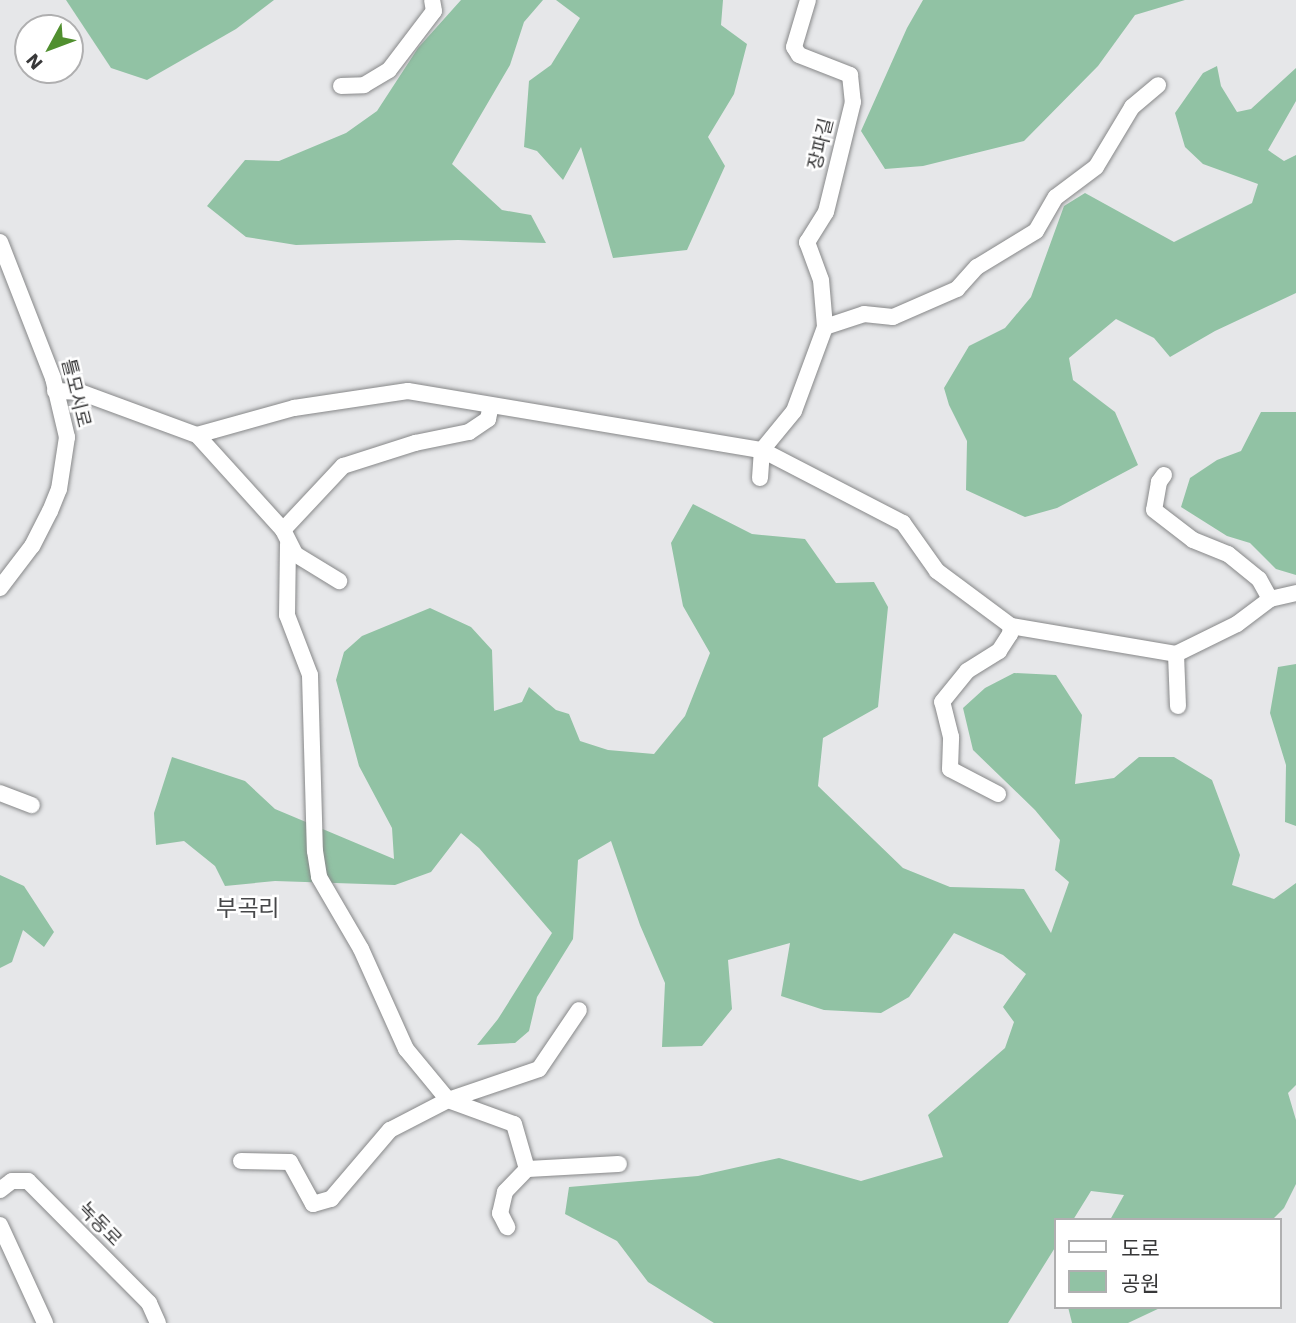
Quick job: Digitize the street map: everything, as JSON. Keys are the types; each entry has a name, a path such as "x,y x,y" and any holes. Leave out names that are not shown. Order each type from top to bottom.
{"street":[{"path":"341,86 364,85 389,70 434,10 432,0"},
{"name":"장파길","path":"808,0 794,47 799,55 850,75 853,102 826,212 807,242 821,280 825,327"},
{"path":"760,478 762,450 794,411 825,327 864,314 893,317 957,289 977,267 1036,231 1056,197 1096,167 1132,107 1158,85"},
{"name":"틀모시로","path":"0,242 33,320 67,437 59,489 32,546 0,588"},
{"path":"55,391 80,392 197,435 286,537 295,554 339,581"},
{"path":"197,435 294,408 408,391 762,450 903,523 937,571 1011,626 1176,654 1237,624 1270,598 1296,593"},
{"path":"491,405 488,419 470,432 415,443 343,466 286,537 287,615 310,675 314,850 319,877 361,949 405,1049 448,1100 514,1124 527,1169"},
{"path":"1164,475 1159,482 1154,510 1193,540 1228,554 1259,579 1270,598"},
{"path":"998,794 950,769 951,737 942,702 967,671 999,651 1011,626"},
{"path":"1176,654 1178,706"},
{"path":"0,793 32,805"},
{"path":"241,1161 290,1162 313,1204 331,1199 390,1130 448,1100 539,1069 579,1010"},
{"path":"507,1227 500,1213 505,1192 527,1169 619,1164"},
{"name":"녹동로","path":"0,1190 17,1179 28,1181 149,1303 158,1323"},
{"path":"0,1225 45,1323"}],"green space":[{"path":"66,0 274,0 236,29 147,80 111,68 84,27 84,14 75,14"},
{"path":"461,0 543,0 524,22 510,65 452,164 502,210 531,215 546,243 458,240 296,245 246,237 207,206 245,160 279,161 346,133 377,111 418,48"},
{"path":"556,0 723,0 721,25 747,44 734,94 708,137 725,166 687,250 613,258 581,147 563,180 537,151 524,147 529,81 551,65 580,18"},
{"path":"923,0 1185,0 1135,15 1098,66 1024,141 923,166 885,169 861,131 907,28"},
{"path":"1217,66 1221,86 1237,112 1251,109 1296,68 1296,101 1268,150 1284,161 1296,155 1296,293 1215,331 1170,357 1154,338 1116,319 1069,358 1073,380 1115,412 1138,465 1057,508 1025,517 966,490 967,441 949,405 944,388 969,346 1005,328 1031,297 1064,206 1085,193 1174,242 1252,203 1258,184 1203,164 1185,147 1175,113 1203,73"},
{"path":"1261,412 1296,412 1296,575 1276,569 1250,543 1227,536 1181,507 1190,478 1217,460 1241,451"},
{"path":"693,504 752,534 805,539 836,583 874,582 888,607 878,707 823,738 818,786 903,868 950,887 1024,889 1051,933 1069,882 1055,870 1060,840 1035,810 973,750 963,708 985,688 1014,673 1056,675 1082,715 1075,784 1114,778 1139,757 1174,757 1212,780 1240,855 1232,885 1274,899 1296,883 1296,1085 1288,1093 1296,1120 1296,1184 1284,1208 1274,1218 1111,1218 1124,1195 1091,1191 1074,1218 1054,1218 1054,1249 1008,1323 714,1323 648,1282 617,1241 565,1214 569,1187 698,1176 779,1158 861,1181 943,1157 928,1115 1005,1048 1014,1022 1003,1007 1026,974 1003,955 954,933 909,997 881,1013 824,1010 781,996 790,943 728,960 732,1009 702,1046 662,1047 665,983 640,925 611,841 578,860 573,939 537,997 529,1031 515,1043 477,1045 498,1019 552,933 479,848 461,833 431,872 395,885 275,881 225,886 215,866 184,841 156,845 154,813 172,757 245,781 275,809 394,859 392,828 359,766 336,680 344,652 362,636 430,608 471,627 492,650 494,711 522,702 529,687 556,710 569,714 580,741 608,750 654,754 685,716 710,653 683,606 671,543"},
{"path":"1296,664 1296,826 1285,822 1286,765 1270,713 1278,667"},
{"path":"0,875 24,886 54,932 44,947 23,930 12,962 0,968"},
{"path":"1068,1309 1158,1309 1128,1323 1072,1323"}],"district":[{"name":"부곡리","path":"248,909"}]}
